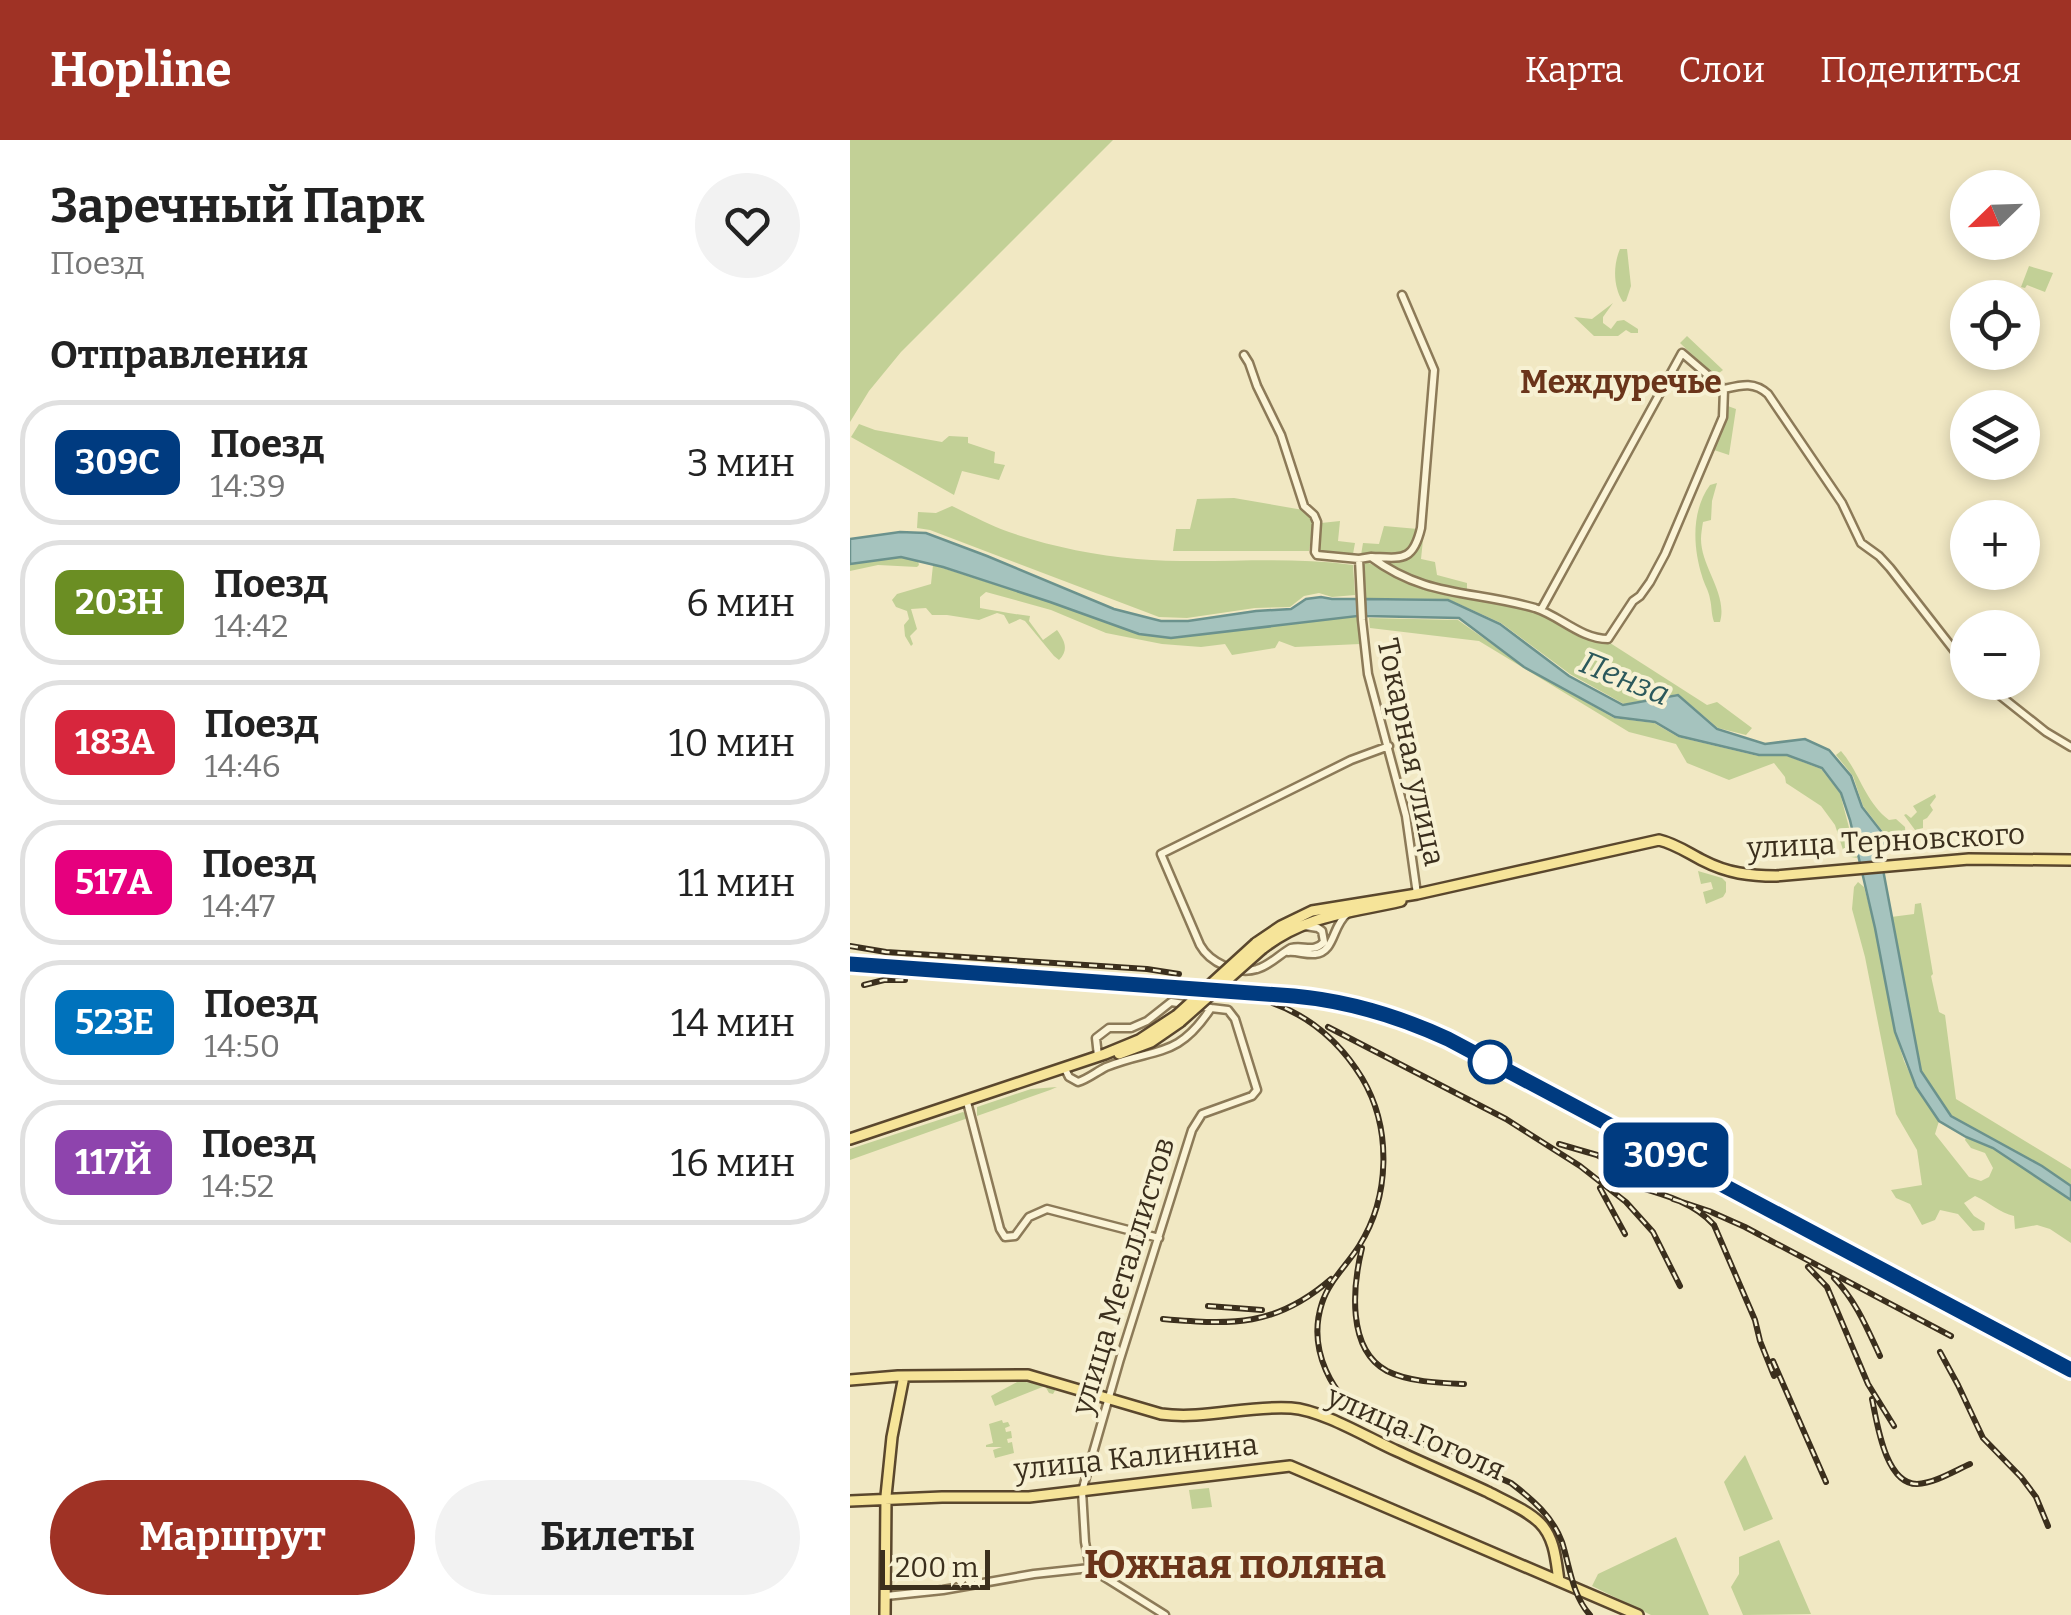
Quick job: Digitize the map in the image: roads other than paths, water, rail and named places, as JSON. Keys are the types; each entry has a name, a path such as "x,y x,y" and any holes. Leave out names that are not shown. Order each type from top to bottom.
{"main road":[{"name":"улица Терновского","path":"1417,894 1659,840 1722,870 1742,875 1776,876 1969,859 2071,860"},
{"path":"1259,946 1325,916 1417,894"},
{"path":"1016,1085 1138,1048 1166,1033 1281,926 1312,911 1417,894"},
{"path":"850,1140 1098,1056 1178,1019"},
{"path":"885,1615 886,1500 892,1437 904,1376"},
{"name":"улица Гоголя","path":"850,1380 1031,1376 1177,1416 1294,1408 1324,1417 1524,1512 1542,1524 1550,1539 1556,1552 1559,1580"},
{"name":"улица Калинина","path":"850,1501 1030,1497 1297,1467 1638,1615"}],"street":[{"path":"1244,355 1281,435 1304,506 1318,522 1317,555 1402,558 1417,545 1421,528 1434,370 1402,295"},
{"path":"1540,610 1682,353 1724,389"},
{"path":"1724,389 1748,384 1768,394 1842,503 1861,543 1890,568 1950,645"},
{"path":"1370,557 1389,571 1425,586 1540,610 1596,638 1608,638 1650,582 1665,554 1722,417 1724,389"},
{"name":"Токарная улица","path":"1359,559 1368,674 1406,816 1417,894"},
{"path":"2006,700 2071,747"},
{"path":"1298,925 1318,928 1324,934 1324,942 1316,948 1298,946 1282,952 1255,970 1232,968 1206,956 1161,854 1351,760 1389,746"},
{"path":"1282,952 1325,951 1339,921 1351,912"},
{"path":"1098,1056 1096,1038 1109,1028 1138,1025 1171,1002 1212,1008"},
{"path":"1066,1071 1068,1077 1078,1082 1104,1068 1168,1050 1188,1036 1212,1008"},
{"name":"улица Металлистов","path":"1090,1568 1082,1491 1197,1120 1208,1111 1256,1094 1232,1014 1212,1008"},
{"path":"967,1102 1003,1236 1011,1238 1030,1217 1047,1209 1159,1238"},
{"path":"886,1596 1090,1568 1165,1615"}],"water":[{"path":"900,532 926,533 1114,609 1161,621 1291,609 1306,599 1321,597 1357,599 1358,616 1171,638 1139,634 943,567 901,557 850,564 850,539"},
{"path":"1365,599 1448,600 1500,624 1569,676 1623,705 1678,695 1717,729 1765,744 1805,739 1829,750 1851,776 1862,807 1884,835 1881,859 1921,1071 1951,1116 2071,1186 2071,1200 1993,1148 1939,1121 1916,1087 1895,1032 1850,820 1841,793 1822,768 1787,755 1759,755 1679,736 1655,722 1615,717 1524,667 1459,618 1366,616"}],"railway":[{"path":"850,946 1179,974"},
{"path":"850,964 1294,996 1392,1017 1448,1039 2071,1370"},
{"path":"864,985 905,980"},
{"path":"1270,1002 1311,1023 1344,1053 1362,1078 1379,1118 1383,1162 1377,1206 1359,1246 1329,1287 1318,1320 1320,1354 1326,1370 1344,1399 1371,1421 1511,1483 1534,1502 1558,1533 1575,1590 1590,1615"},
{"path":"1328,1027 1506,1119 1580,1166 1626,1202 1653,1232 1680,1286"},
{"path":"1559,1144 1597,1155 1638,1177"},
{"path":"1634,1186 1687,1205 1714,1225 1755,1320 1774,1376"},
{"path":"1600,1188 1625,1234"},
{"path":"1673,1199 1745,1227 1951,1336"},
{"path":"1362,1248 1356,1280 1356,1315 1365,1348 1374,1361 1405,1378 1464,1384"},
{"path":"1808,1267 1827,1287 1868,1384 1894,1426"},
{"path":"1834,1278 1855,1305 1880,1356"},
{"path":"1163,1319 1252,1319 1291,1306 1331,1279"},
{"path":"1208,1306 1262,1310"},
{"path":"1940,1352 1983,1438 2036,1497 2048,1526"},
{"path":"1773,1361 1826,1482"},
{"path":"1872,1399 1884,1450 1897,1474 1906,1481 1931,1481 1970,1464"}],"train":[{"name":"309С","path":"850,964 1294,996 1337,1001 1387,1014 1448,1039 2071,1370"}],"district":[{"name":"Междуречье","path":"1621,382"},
{"name":"Южная поляна","path":"1235,1564"}],"water label":[{"name":"Пенза","path":"1625,678"}]}
